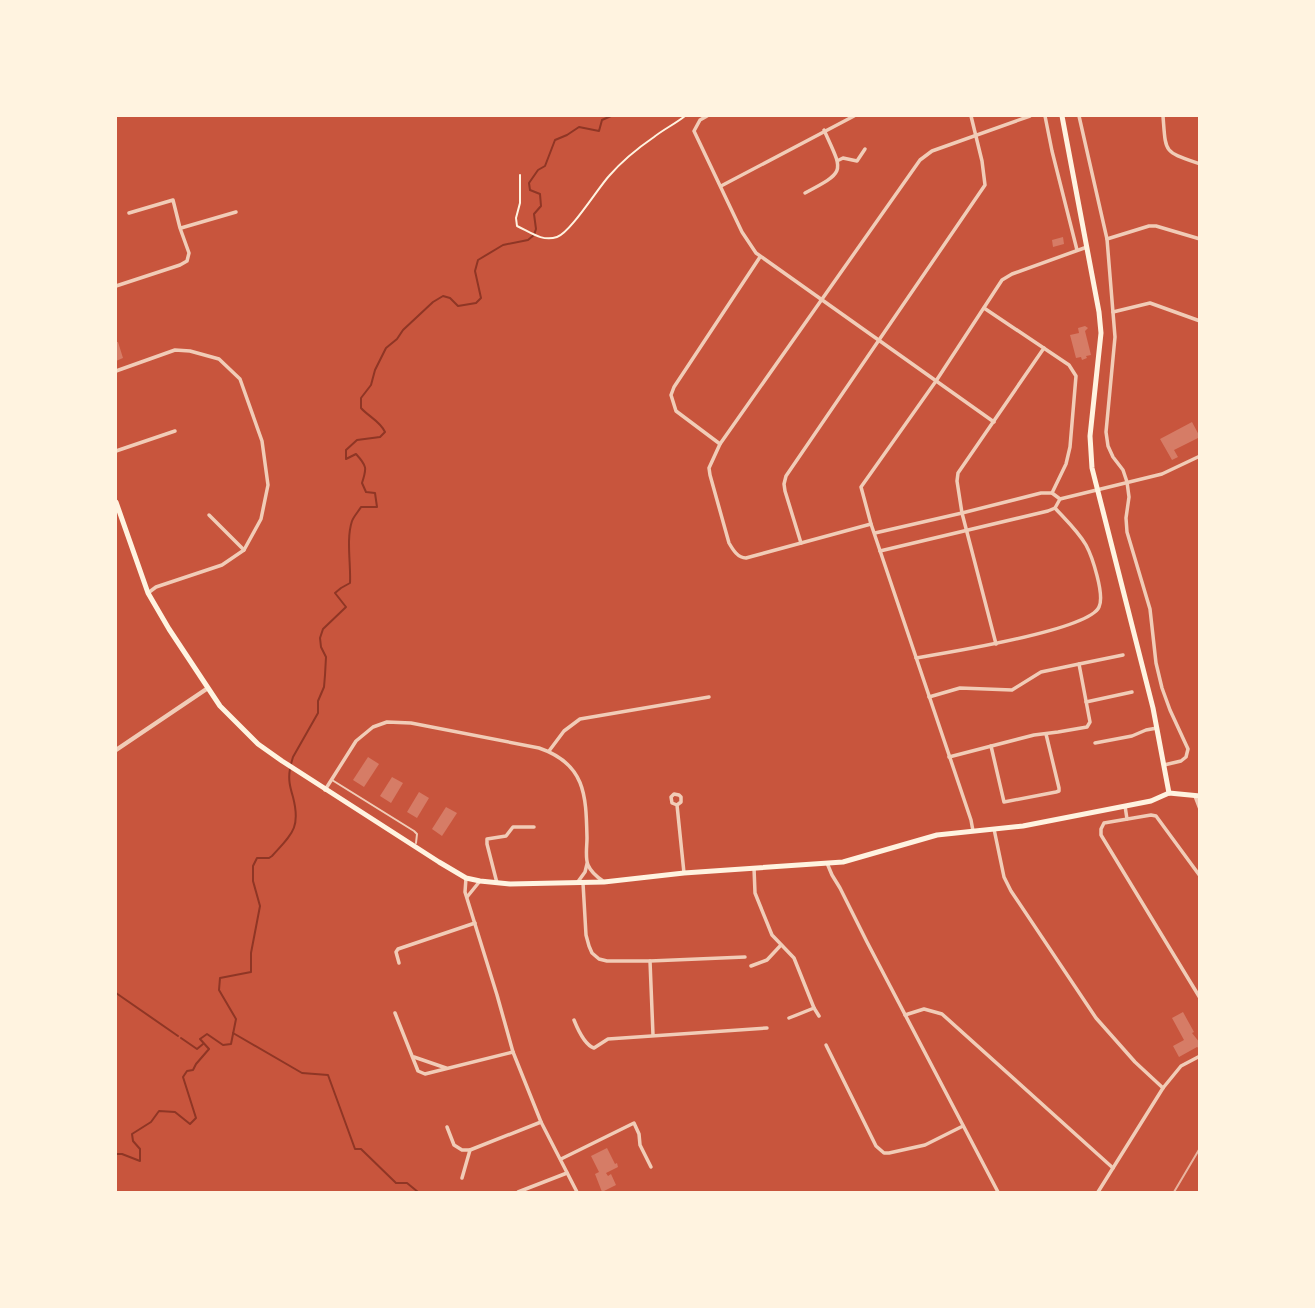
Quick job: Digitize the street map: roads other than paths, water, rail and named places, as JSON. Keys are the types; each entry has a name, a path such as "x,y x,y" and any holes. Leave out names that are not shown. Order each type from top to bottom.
{"main road":[{"path":"1062,116 1101,333 1090,436 1092,468 1157,728 1169,793"},
{"path":"116,502 148,593 220,706 258,744 282,761 466,878 497,883 580,883 827,863 857,859 935,835 1032,824 1156,799 1169,793 1197,796"}],"street":[{"path":"707,116 700,120 694,131 743,232 760,257 994,422"},
{"path":"720,186 854,116"},
{"path":"801,543 785,491 786,476 985,185 986,179 971,116"},
{"path":"871,524 742,558 732,549 710,475 712,462 720,444 919,160 932,151 1030,116"},
{"path":"1045,116 1077,250"},
{"path":"1079,116 1107,239 1114,312 1113,372 1106,432 1108,446 1127,482 1127,532 1150,609 1156,663 1170,710 1188,750 1184,759 1164,765"},
{"path":"1163,116 1168,150 1176,156 1199,164"},
{"path":"805,193 830,180 839,168 824,130"},
{"path":"838,160 843,158 857,161 865,149"},
{"path":"116,286 180,265 187,261 189,253 173,200 129,213"},
{"path":"180,228 236,212"},
{"path":"1107,239 1149,226 1199,239"},
{"path":"973,831 861,487 936,381 1002,280 1087,247"},
{"path":"720,444 676,411 671,395 760,257"},
{"path":"1114,312 1150,303 1199,321"},
{"path":"984,309 1069,365 1076,376 1070,447 1066,464 1052,493"},
{"path":"996,644 962,513 958,472 1044,348"},
{"path":"116,371 175,350 219,359 240,379 262,441 268,485 261,519 244,550 222,565 156,587 148,593"},
{"path":"116,451 174,431"},
{"path":"880,551 1048,511 1055,508 1060,499 1162,474 1199,456"},
{"path":"875,533 1041,493 1052,493 1060,499"},
{"path":"916,658 1039,634 1089,617 1099,609 1100,587 1087,547 1055,508"},
{"path":"209,515 244,550"},
{"path":"929,697 960,688 1012,690 1041,672 1122,655"},
{"path":"949,757 1034,734 1087,727 1090,722 1079,664"},
{"path":"116,750 208,688"},
{"path":"1086,702 1132,692"},
{"path":"549,751 564,731 580,719 709,697"},
{"path":"325,790 356,741 373,727 387,722 411,723 549,751 568,765 582,785 586,810 587,864 580,883 586,935 592,953 607,961 745,957"},
{"path":"1095,743 1157,728"},
{"path":"991,746 1004,802 1056,792 1059,788 1046,734"},
{"path":"1197,796 1199,809"},
{"path":"677,805 684,873"},
{"path":"1125,806 1127,819"},
{"path":"1199,876 1156,816 1104,823 1101,835 1199,998"},
{"path":"497,883 487,839 506,836 513,827 534,827"},
{"path":"994,829 1004,877 1011,891 1096,1018 1135,1062 1163,1088"},
{"path":"827,863 997,1191 990,1192"},
{"path":"587,864 595,876 604,882"},
{"path":"754,868 755,893 772,934 792,954 819,1016"},
{"path":"466,878 465,892 513,1052 541,1122 577,1192"},
{"path":"467,897 480,881"},
{"path":"399,963 396,952 398,949 475,923"},
{"path":"751,966 767,960 781,945"},
{"path":"650,961 653,1035"},
{"path":"789,1018 814,1008"},
{"path":"905,1015 924,1009 942,1014 1113,1168"},
{"path":"395,1013 421,1074 513,1052"},
{"path":"574,1020 591,1048 608,1039 767,1028"},
{"path":"826,1045 876,1146 884,1153 925,1145 964,1126"},
{"path":"1098,1192 1163,1088 1181,1066 1199,1056"},
{"path":"414,1058 448,1068"},
{"path":"447,1127 457,1149 470,1150 541,1122"},
{"path":"561,1159 634,1123 640,1145 651,1167"},
{"path":"462,1178 470,1150"},
{"path":"518,1192 567,1173"}],"lane":[{"path":"331,780 414,831 417,834 416,847"}],"waterway":[{"path":"291,764 318,713 318,701 324,687 325,675 326,657 320,638 323,629 346,607 335,593 350,583 349,544 352,521 361,507 377,507 375,493 366,492 362,483 365,470 362,461 356,454 346,459 346,450 357,440 380,437 385,432 361,408 361,398 371,385 386,348 403,330 443,296 450,298 458,306 476,303 481,298 475,271 478,260 503,245 528,240 534,235 534,214 541,206 540,194 530,190 529,183 538,170 545,166 555,140 579,127 599,131 602,120 611,116"},
{"path":"116,1154 140,1161 140,1149 133,1141 132,1134 151,1122 159,1111 175,1112 190,1124 196,1118 183,1077 187,1071 193,1070 209,1049 200,1039 207,1034 223,1045 231,1044 236,1019 219,990 220,978 251,972 251,953 260,906 253,881 253,866 257,858 272,856 293,830 296,816 290,769"},
{"path":"116,993 178,1036"},
{"path":"233,1033 302,1073 328,1075 355,1149 361,1149 396,1183 407,1183 418,1192"},
{"path":"181,1038 197,1049 203,1044"}],"railway":[{"path":"1174,1192 1200,1148"}]}
